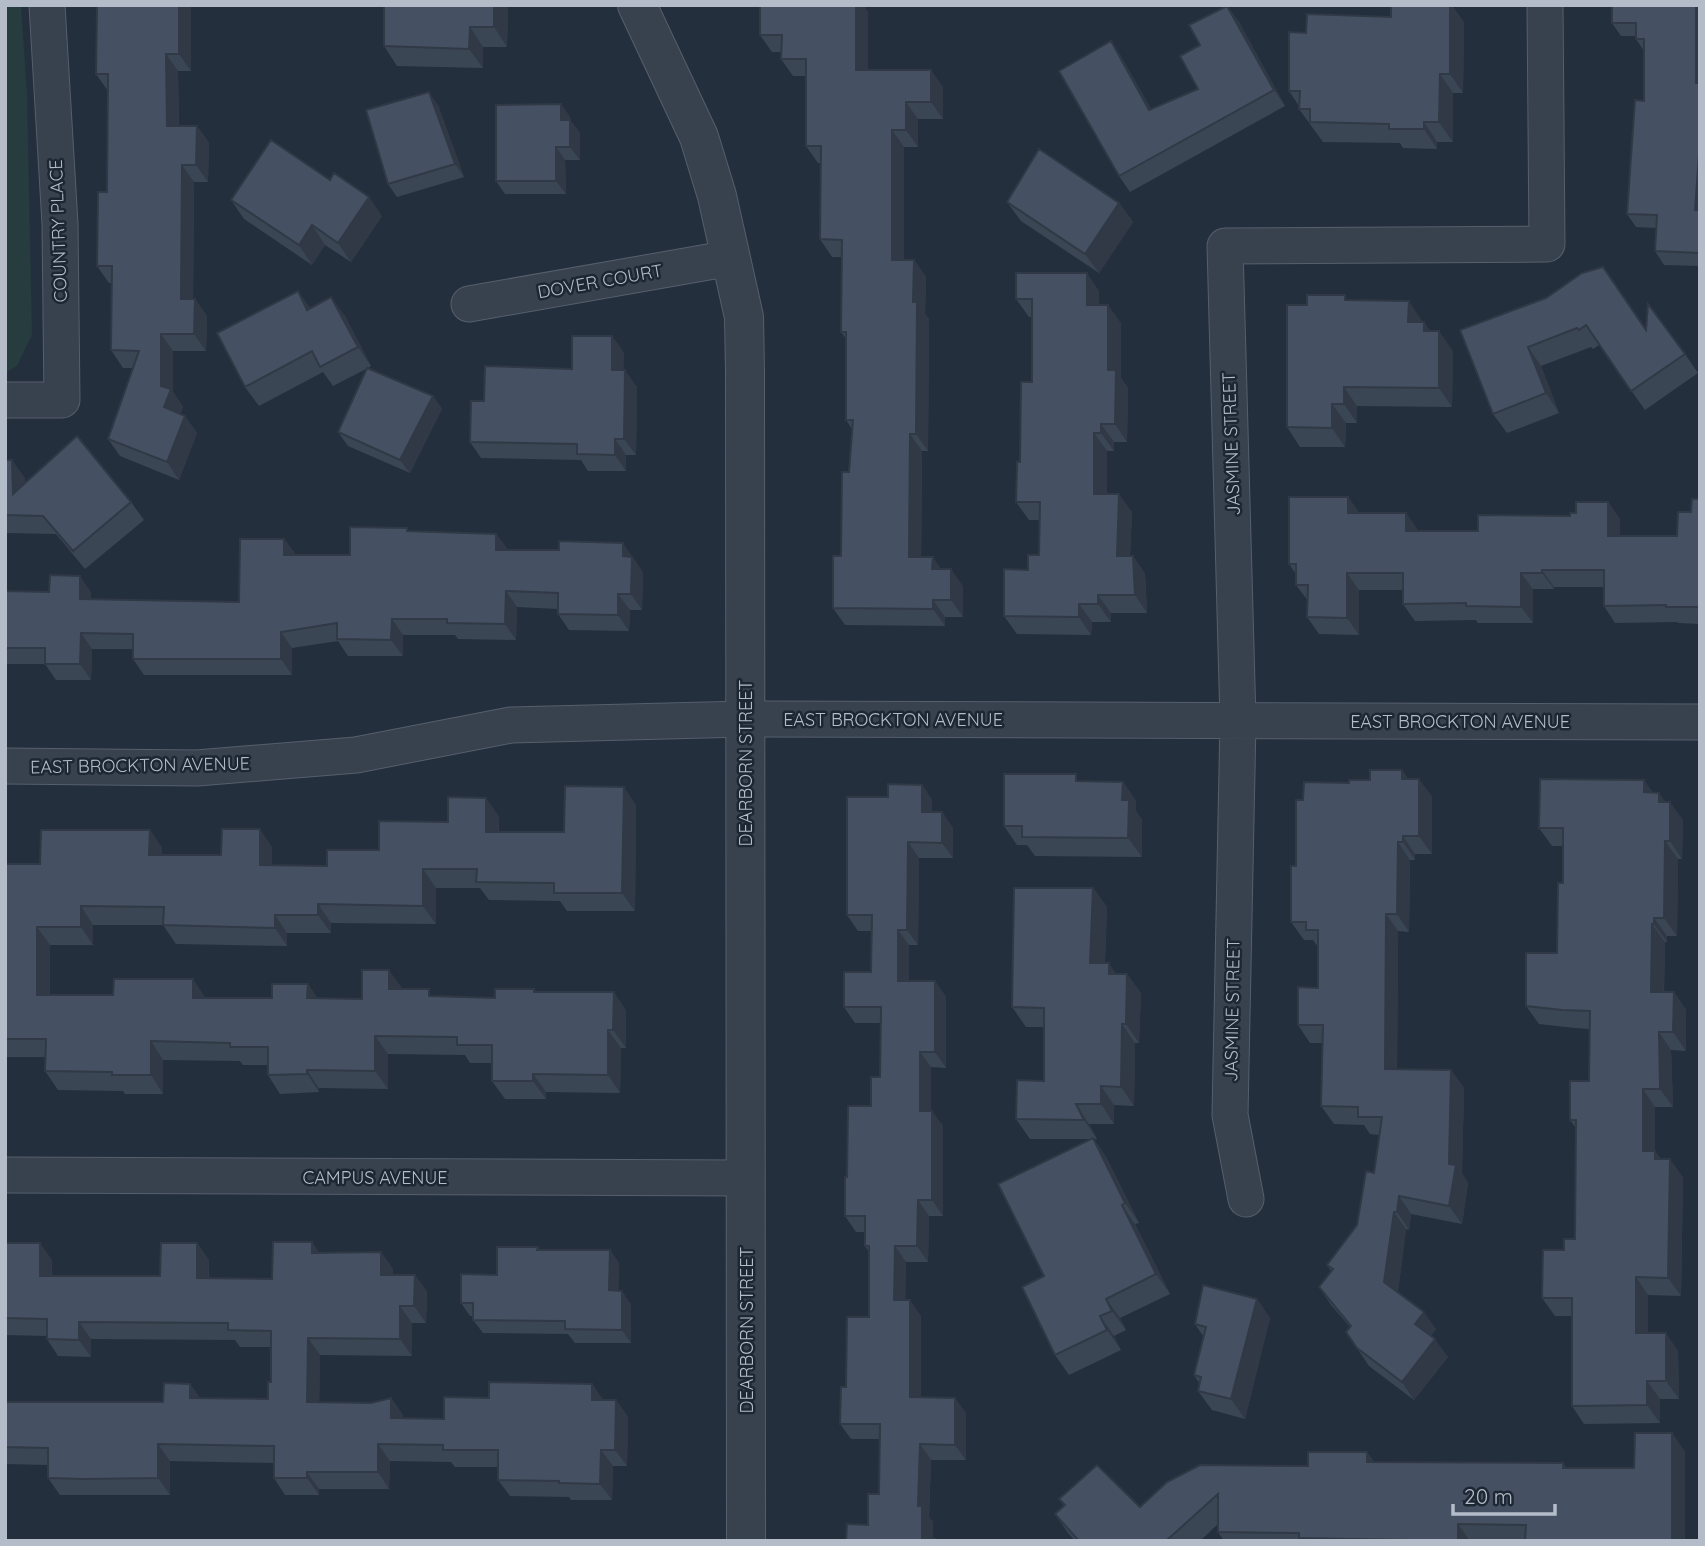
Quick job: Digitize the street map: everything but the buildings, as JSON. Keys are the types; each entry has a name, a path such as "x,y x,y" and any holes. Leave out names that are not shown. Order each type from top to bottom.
{"street":[{"name":"COUNTRY PLACE","path":"5,400 62,400 60,224 47,5"},
{"name":"DEARBORN STREET","path":"637,5 699,137 717,196 744,317 746,1541"},
{"name":"JASMINE STREET","path":"1246,1199 1230,1115 1238,721 1225,246 1546,244 1545,5"},
{"name":"DOVER COURT","path":"469,304 731,258"},
{"name":"EAST BROCKTON AVENUE","path":"5,766 197,768 356,755 510,724 745,719 1700,722"},
{"name":"CAMPUS AVENUE","path":"5,1175 746,1178"}],"green space":[{"path":"5,5 21,5 27,93 32,335 17,366 5,373"}]}
